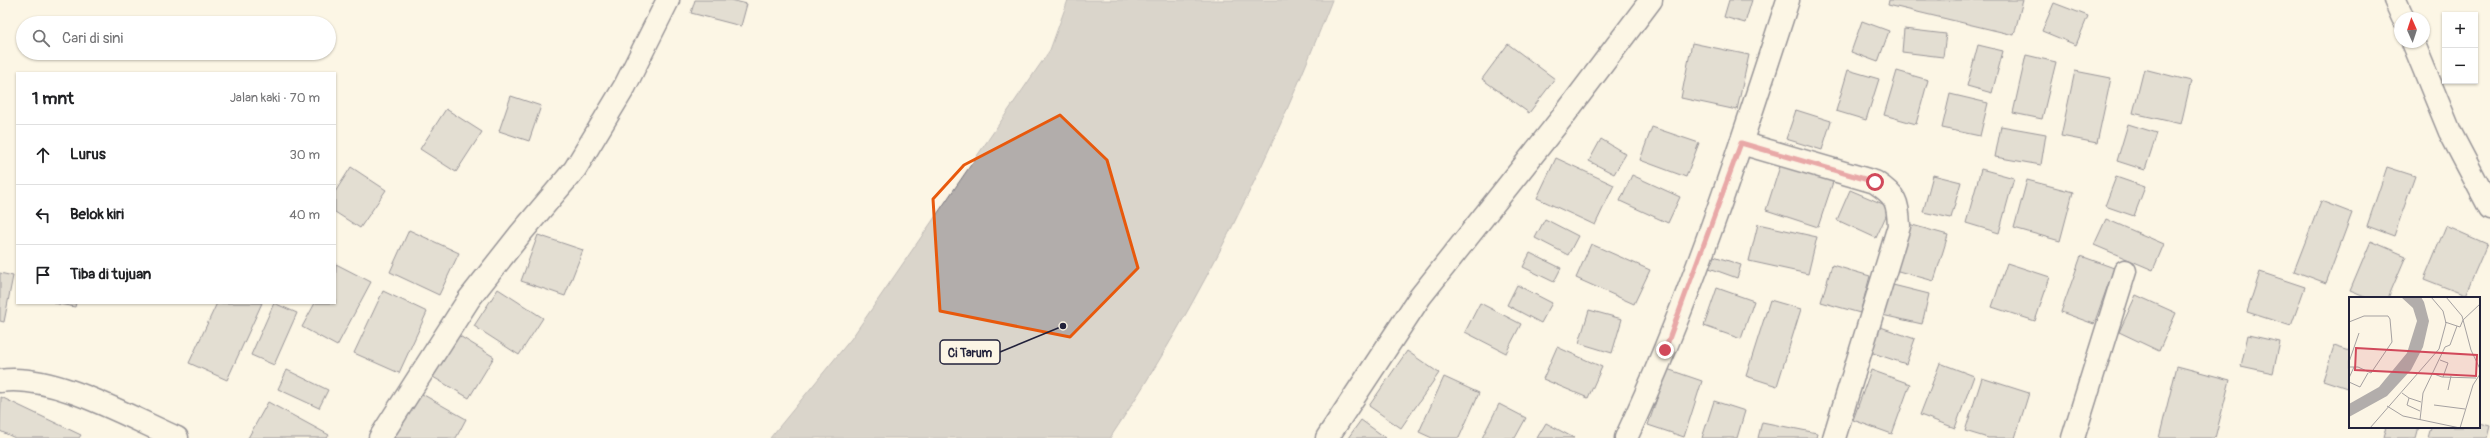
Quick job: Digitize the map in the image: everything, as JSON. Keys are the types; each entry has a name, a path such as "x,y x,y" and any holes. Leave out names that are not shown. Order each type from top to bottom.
{"street":[{"path":"380,438 469,299 520,233 575,169 625,86 668,0"},
{"path":"1328,438 1420,297 1566,114 1651,0"},
{"path":"1631,436 1665,350 1741,143 1788,0"},
{"path":"2395,0 2400,12"},
{"path":"2415,48 2450,132 2490,208"},
{"path":"1741,143 1875,182 1890,192 1898,204 1899,226 1834,438"},
{"path":"2073,438 2125,271"},
{"path":"0,381 17,379 58,385 177,438"}],"highlighted area":[{"path":"1060,115 1107,160 1138,268 1070,337 940,311 933,199 964,165"}],"shaded area":[{"path":"1068,0 1332,0 1260,170 1233,225 1175,334 1110,438 770,438 851,339 1050,50"}],"building":[{"path":"695,0 731,0 747,4 741,26 691,13"},
{"path":"1729,0 1752,0 1745,23 1724,17"},
{"path":"1889,0 2023,0 2014,35 1888,5"},
{"path":"2054,3 2088,16 2076,45 2042,31"},
{"path":"1862,21 1889,31 1878,62 1851,52"},
{"path":"1904,29 1946,34 1943,57 1902,52"},
{"path":"1692,43 1749,55 1737,110 1681,98"},
{"path":"1508,44 1555,79 1529,113 1482,79"},
{"path":"1978,45 2003,51 1992,93 1967,86"},
{"path":"2026,55 2056,62 2042,119 2013,113"},
{"path":"2144,69 2191,81 2181,124 2133,113"},
{"path":"1848,70 1879,79 1866,120 1836,111"},
{"path":"1897,71 1928,80 1916,124 1884,115"},
{"path":"2075,71 2111,78 2097,143 2061,136"},
{"path":"1950,94 1988,103 1980,136 1942,128"},
{"path":"511,96 541,106 529,141 499,131"},
{"path":"446,109 482,132 456,172 420,149"},
{"path":"1796,110 1831,121 1822,150 1786,139"},
{"path":"2128,124 2157,133 2145,170 2117,161"},
{"path":"2001,126 2046,134 2041,165 1995,157"},
{"path":"1652,127 1699,143 1686,177 1640,160"},
{"path":"1601,139 1626,154 1614,174 1589,161"},
{"path":"1556,158 1614,185 1595,225 1537,198"},
{"path":"1782,160 1835,176 1818,227 1766,210"},
{"path":"351,167 386,190 360,228 336,213 336,190"},
{"path":"2387,167 2415,176 2394,236 2367,226"},
{"path":"1981,169 2014,178 1999,233 1966,223"},
{"path":"1632,175 1680,197 1668,223 1620,201"},
{"path":"1933,175 1961,182 1951,218 1923,212"},
{"path":"2116,177 2145,187 2134,216 2105,206"},
{"path":"2027,180 2073,192 2060,241 2014,228"},
{"path":"1850,190 1890,207 1876,238 1837,220"},
{"path":"2321,201 2352,213 2326,283 2294,271"},
{"path":"1545,219 1578,236 1568,255 1535,238"},
{"path":"2106,219 2164,244 2153,270 2094,245"},
{"path":"1905,223 1948,235 1934,281 1891,269"},
{"path":"1758,224 1817,237 1808,274 1749,261"},
{"path":"2446,226 2487,244 2465,295 2424,279"},
{"path":"409,230 459,253 439,295 390,272"},
{"path":"538,235 583,250 565,296 521,281"},
{"path":"2371,241 2406,256 2388,297 2365,297 2350,291"},
{"path":"1591,244 1650,270 1634,304 1576,278"},
{"path":"1530,253 1561,268 1554,282 1523,267"},
{"path":"1705,253 1741,265 1737,278 1701,265"},
{"path":"2081,256 2114,268 2094,324 2061,312"},
{"path":"2007,263 2050,277 2035,321 1992,307"},
{"path":"336,264 371,282 337,346 302,327 314,304 336,304"},
{"path":"1832,265 1870,276 1860,313 1821,302"},
{"path":"2260,272 2305,287 2291,326 2247,312"},
{"path":"0,273 13,276 4,322 0,321"},
{"path":"1889,284 1929,294 1922,324 1882,315"},
{"path":"1517,285 1552,303 1541,323 1507,305"},
{"path":"1717,288 1754,301 1741,339 1704,326"},
{"path":"498,289 543,318 519,355 474,326"},
{"path":"383,291 427,312 399,373 354,353"},
{"path":"2136,295 2176,313 2159,351 2119,332"},
{"path":"1770,300 1801,309 1777,386 1746,376"},
{"path":"1480,303 1521,324 1506,353 1465,332"},
{"path":"59,304 76,304 75,307"},
{"path":"217,304 262,304 227,380 189,363"},
{"path":"274,304 297,313 274,365 251,355"},
{"path":"1589,310 1622,319 1612,353 1579,343"},
{"path":"1875,325 1915,339 1906,364 1867,351"},
{"path":"458,335 494,357 469,398 433,377"},
{"path":"2248,335 2280,342 2273,373 2241,366"},
{"path":"2334,346 2349,351 2349,389 2323,380"},
{"path":"1557,347 1602,367 1588,398 1543,379"},
{"path":"1407,351 1439,373 1401,428 1369,406"},
{"path":"1940,363 1974,376 1955,428 1920,415"},
{"path":"2177,366 2230,380 2215,438 2159,438"},
{"path":"1667,369 1702,381 1684,437 1648,425"},
{"path":"287,370 328,390 319,408 278,389"},
{"path":"1871,370 1910,384 1892,434 1853,420"},
{"path":"1444,377 1479,393 1459,438 1432,438 1419,432"},
{"path":"1982,378 2029,393 2015,438 1988,438 1965,431"},
{"path":"415,390 466,419 456,438 388,438"},
{"path":"1,397 81,435 79,438 15,438 0,431"},
{"path":"1714,401 1745,411 1737,438 1702,438"},
{"path":"268,402 329,435 327,438 248,438"},
{"path":"1499,404 1526,418 1515,438 1482,438"},
{"path":"1361,420 1386,438 1348,438"},
{"path":"1762,422 1817,433 1816,438 1758,438"},
{"path":"1546,423 1574,438 1537,438"},
{"path":"2480,423 2490,426 2487,438 2428,438 2431,428 2480,428"},
{"path":"2386,428 2419,428 2416,438 2383,438"}],"place":[{"name":"Ci Tarum","path":"1063,326"}],"route":[{"path":"1665,350 1741,143 1875,182"}]}
